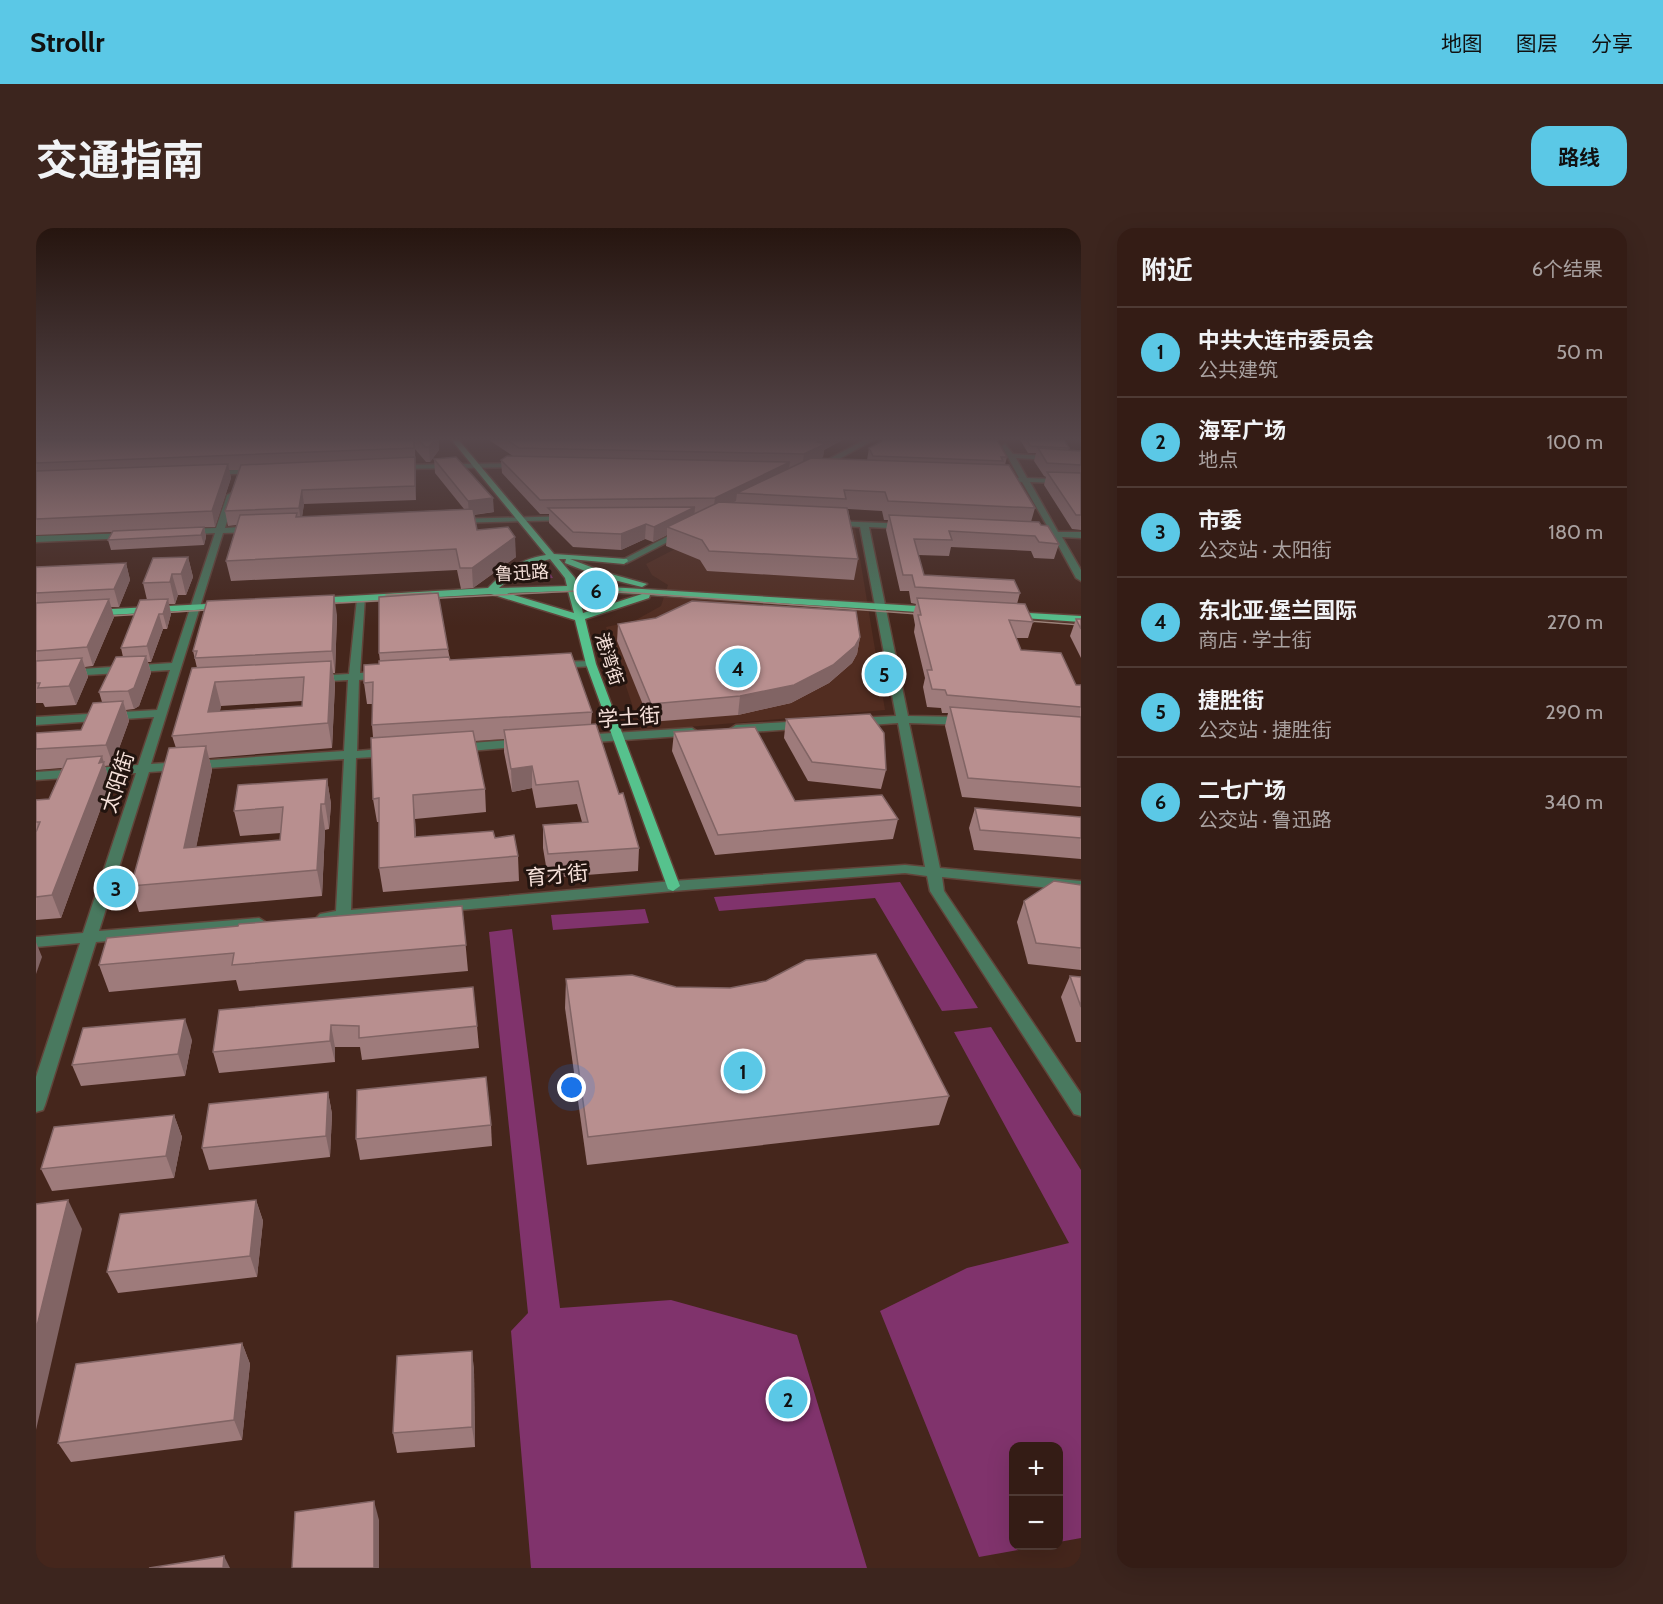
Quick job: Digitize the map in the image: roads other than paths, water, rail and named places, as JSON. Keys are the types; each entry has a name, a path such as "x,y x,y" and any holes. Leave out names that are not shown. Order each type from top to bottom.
{"main road":[{"name":"港湾街","path":"507,501 554,556 572,583 578,618 591,664 673,886"},
{"path":"624,561 554,556 522,563 503,576 491,591 578,618 641,597 676,592"},
{"path":"554,556 598,573 676,592"},
{"path":"572,583 624,561"},
{"path":"624,561 634,576 652,586"},
{"name":"鲁迅路","path":"302,602 528,589 572,583 940,610"},
{"path":"82,614 242,605"},
{"path":"999,614 1081,619"}],"street":[{"name":"太阳街","path":"36,1105 161,712 175,687 176,666 230,501"},
{"path":"1037,501 1081,578"},
{"path":"443,521 581,518"},
{"path":"822,522 912,527"},
{"path":"864,524 938,891 1081,1109"},
{"path":"624,561 694,526"},
{"path":"174,533 267,529"},
{"path":"1020,532 1081,535"},
{"path":"36,539 139,534"},
{"path":"343,915 354,676 362,599"},
{"path":"543,666 591,664"},
{"path":"36,675 176,666"},
{"path":"296,680 389,674"},
{"path":"36,721 161,712"},
{"path":"844,723 929,718 976,722"},
{"path":"724,730 820,724"},
{"name":"学士街","path":"571,740 701,732"},
{"path":"443,749 536,742"},
{"path":"36,776 408,751"},
{"name":"育才街","path":"308,918 673,886 905,869 1081,886"},
{"path":"36,942 273,921"}],"tram line":[{"path":"422,599 596,590 931,615"},
{"path":"386,595 431,593"},
{"path":"318,604 395,600"},
{"path":"96,617 222,609"},
{"path":"1015,620 1081,625"}],"place":[{"name":"二七广场","path":"596,590"},
{"name":"东北亚·堡兰国际","path":"738,668"},
{"name":"捷胜街","path":"884,674"},
{"name":"市委","path":"116,888"},
{"name":"中共大连市委员会","path":"743,1071"},
{"name":"海军广场","path":"788,1399"}]}
